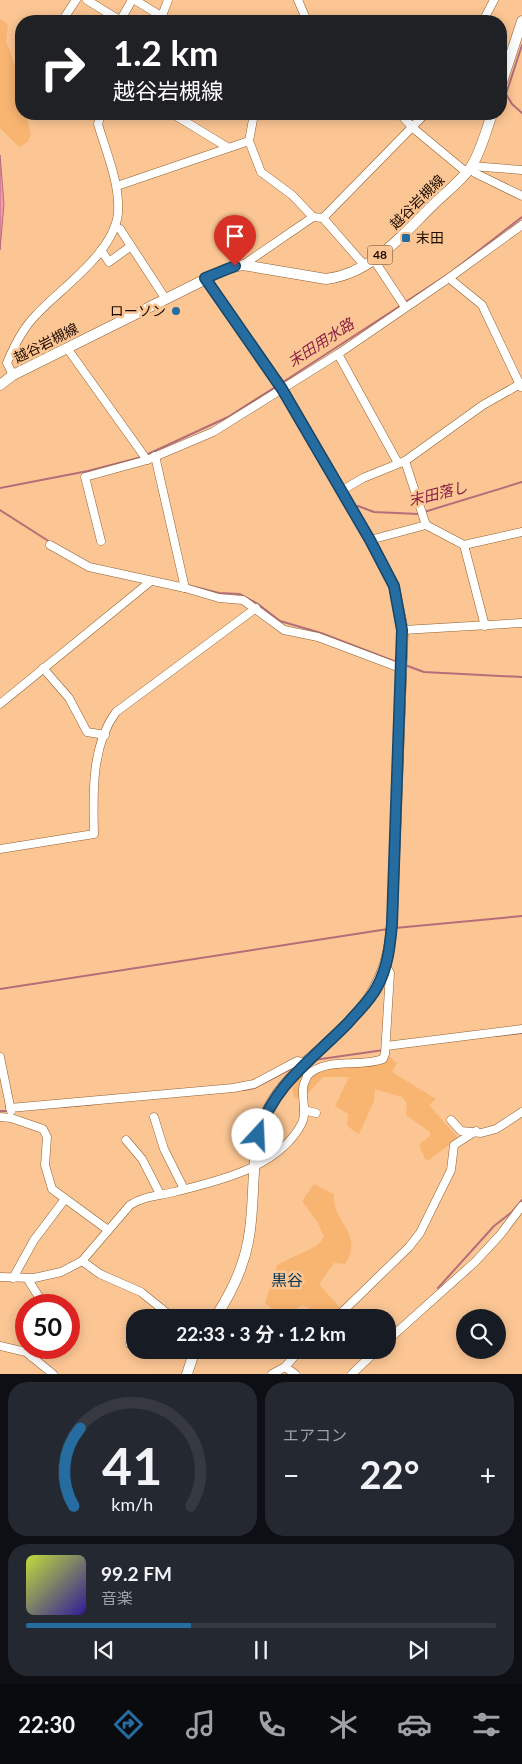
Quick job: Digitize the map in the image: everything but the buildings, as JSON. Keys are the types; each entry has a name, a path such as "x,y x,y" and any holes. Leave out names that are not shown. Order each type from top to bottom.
{"main road":[{"path":"507,67 522,21"},
{"name":"越谷岩槻線","path":"0,385 13,375 226,269 243,265 326,279 338,278 369,263 393,245 469,169 480,147 490,120"},
{"path":"205,278 282,389 370,540 394,586 402,630 392,924 386,966 377,987 366,1003 306,1070 283,1086 268,1110 258,1135 248,1242 233,1287 220,1309"},
{"path":"187,1374 192,1359"}],"street":[{"path":"66,15 76,0"},
{"path":"87,0 110,15"},
{"path":"99,8 104,0"},
{"path":"124,15 133,0 156,15"},
{"path":"164,15 168,0"},
{"path":"298,0 305,15"},
{"path":"486,15 494,0"},
{"path":"13,375 7,363 30,323 101,250 115,227 118,212 117,186 98,124 99,120"},
{"path":"183,120 227,147"},
{"path":"253,120 249,142 261,172 292,195 312,217"},
{"path":"406,120 413,128 469,169 522,196"},
{"path":"323,218 420,120"},
{"path":"117,186 227,147 249,142"},
{"path":"469,169 522,170"},
{"path":"243,265 312,217 323,218 369,263 405,307"},
{"path":"101,541 85,477 147,460 213,432 338,354 522,225"},
{"path":"115,227 120,230 165,298"},
{"path":"101,250 109,262 131,246"},
{"path":"341,491 363,478 402,462 483,405 521,385 482,305 449,278"},
{"path":"67,348 147,460"},
{"path":"338,354 402,462 426,525 464,545 522,532"},
{"path":"155,456 184,588"},
{"path":"370,540 426,525"},
{"path":"50,545 89,567 184,588 219,598 243,600 284,630 318,637 402,667"},
{"path":"464,545 485,626"},
{"path":"0,704 151,581"},
{"path":"0,849 94,834 96,764 110,721 116,712 256,608"},
{"path":"402,630 522,623"},
{"path":"44,668 69,698 87,732 105,736"},
{"path":"306,1070 322,1066 378,1061 386,1054 390,973 386,966"},
{"path":"386,1046 522,1029"},
{"path":"0,1057 11,1118"},
{"path":"0,1277 27,1278 61,1272 82,1261 130,1205 140,1199 184,1189 255,1166 284,1146 303,1121 303,1087 306,1070 302,1062 297,1061 254,1084 233,1088 10,1108"},
{"path":"304,1110 316,1113"},
{"path":"451,1120 461,1131 481,1133 496,1130 522,1112"},
{"path":"0,1117 11,1118 43,1129 47,1137 45,1165 48,1181 52,1189 108,1230"},
{"path":"154,1117 164,1149 184,1189"},
{"path":"345,1309 414,1240 423,1228 451,1170 454,1145 476,1131"},
{"path":"126,1140 142,1160 160,1194"},
{"path":"12,1278 34,1240 65,1199"},
{"path":"396,1333 475,1262 500,1235 522,1206"},
{"path":"82,1261 100,1274 141,1292 162,1309"},
{"path":"27,1278 37,1294"},
{"path":"0,1346 15,1349"},
{"path":"34,1359 53,1374"},
{"path":"272,1374 285,1367 292,1359"},
{"path":"352,1374 368,1359"},
{"path":"285,1367 296,1374"}],"shaded area":[{"path":"0,19 8,24 6,41 15,66 15,120 27,120 31,135 28,142 19,147 0,128"},
{"path":"0,155 4,204 0,250"},
{"path":"390,1057 397,1063 392,1072 436,1099 429,1105 458,1138 429,1160 425,1159 419,1145 430,1136 430,1132 406,1115 407,1103 402,1097 375,1089 374,1101 359,1134 347,1126 348,1114 335,1106 349,1077 323,1077 308,1093 295,1099 292,1090 301,1073 308,1068 343,1059"},
{"path":"314,1184 334,1194 337,1212 350,1235 350,1253 345,1264 334,1263 319,1284 339,1309 310,1309 303,1305 296,1309 272,1309 265,1303 277,1265 318,1245 324,1237 318,1223 302,1201"}],"waterway":[{"name":"末田用水路","path":"507,91 522,45"},
{"name":"末田用水路","path":"507,96 512,104 522,113"},
{"name":"末田用水路","path":"404,303 450,273 522,217"},
{"name":"末田用水路","path":"283,382 400,306"},
{"name":"末田用水路","path":"146,455 228,417 277,386"},
{"name":"末田用水路","path":"0,488 88,471 142,457"},
{"name":"末田落し","path":"424,512 522,482"},
{"name":"末田落し","path":"358,506 374,512 419,514"},
{"path":"0,510 50,542"},
{"path":"187,585 219,593 240,594 258,604 280,621 321,633 399,663"},
{"path":"405,665 424,672 522,677"},
{"path":"395,928 522,916"},
{"path":"0,989 388,929"},
{"path":"495,1036 522,1033"},
{"path":"314,1060 384,1050"},
{"path":"244,1090 254,1088 294,1067"},
{"path":"62,1107 95,1104"},
{"path":"0,1111 8,1111"},
{"path":"438,1288 494,1226 512,1212 522,1200"}],"place":[{"name":"末田","path":"406,238"},
{"name":"ローソン","path":"176,311"}],"district":[{"name":"黒谷","path":"287,1280"}],"route":[{"path":"235,266 205,278 282,389 382,561 398,598 402,630 392,924 386,966 377,987 366,1003 283,1086 268,1110 258,1135"}]}
